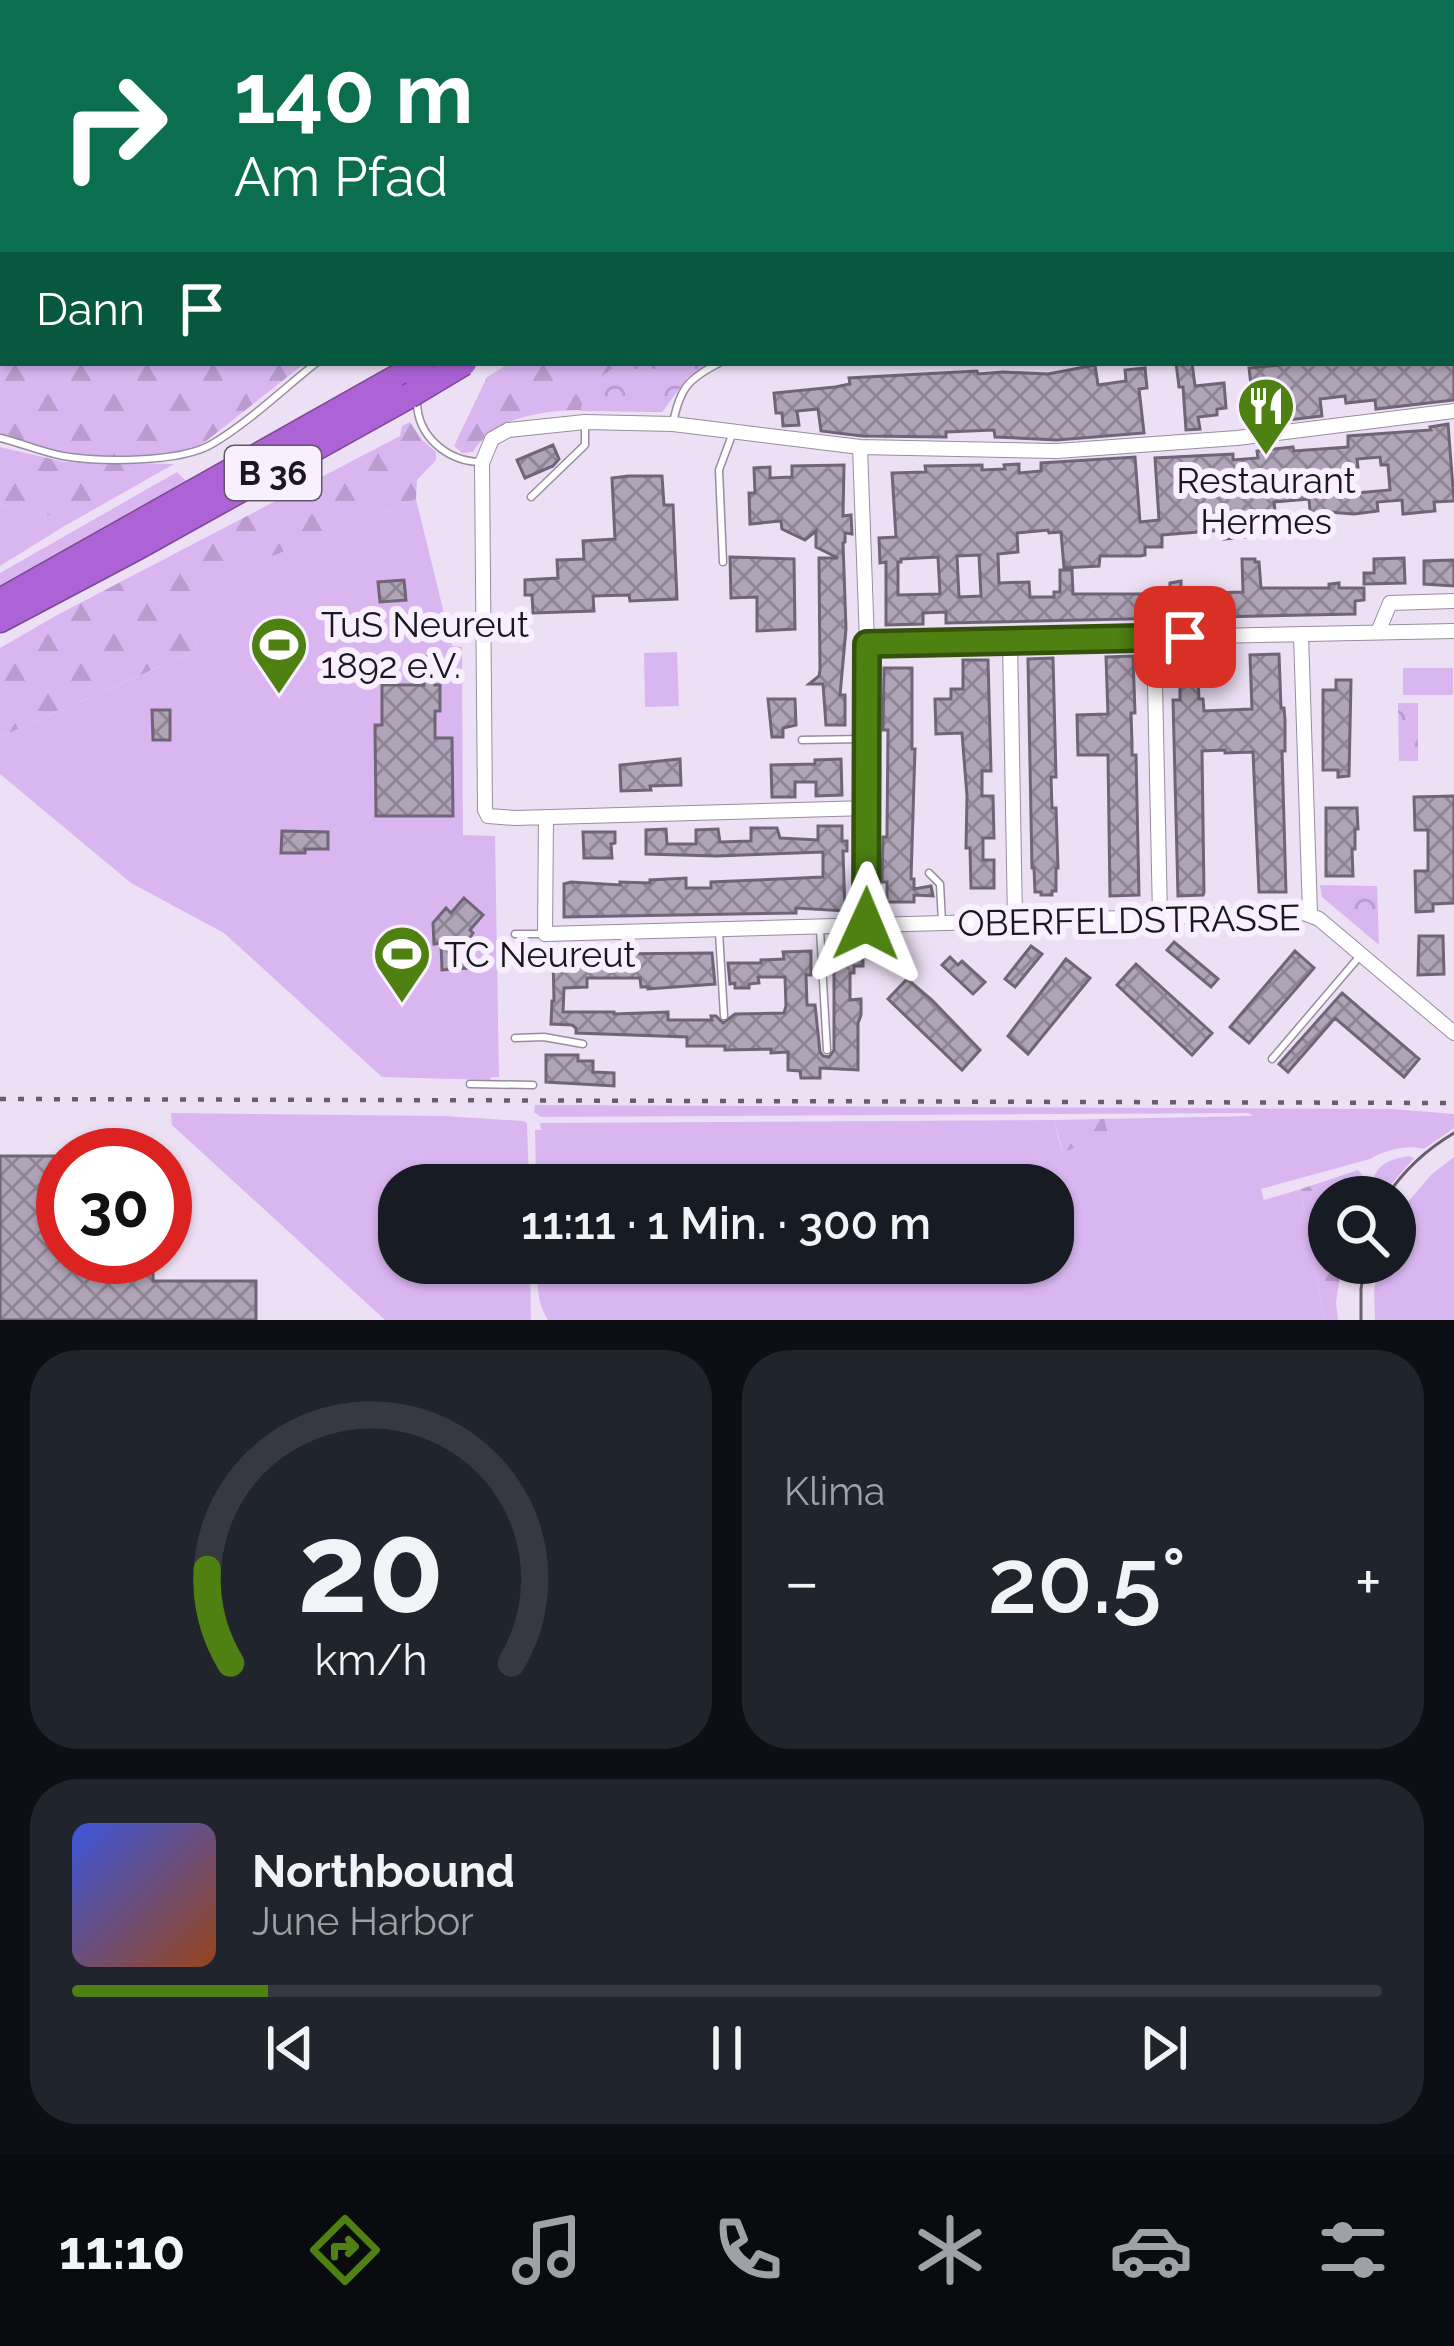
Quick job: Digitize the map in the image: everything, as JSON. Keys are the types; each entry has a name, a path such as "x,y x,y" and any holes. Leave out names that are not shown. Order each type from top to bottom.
{"highway":[{"name":"B 36","path":"0,601 414,373 449,366"},
{"name":"B 36","path":"0,620 136,548 414,373"}],"street":[{"path":"868,808 488,816 482,463 487,446 499,434 520,428 585,422 673,424 860,447 1057,452 1238,438 1454,411"},
{"path":"860,447 867,644 866,924"},
{"path":"1378,632 1390,603 1454,601"},
{"path":"867,644 1454,631"},
{"path":"1300,634 1310,913"},
{"path":"1154,637 1160,916"},
{"path":"1010,640 1015,920"},
{"path":"545,934 546,817"},
{"name":"OBERFELDSTRASSE","path":"545,934 1310,913 1454,1034"}],"lane":[{"path":"0,438 64,456 181,455 209,446 312,366"},
{"path":"673,424 687,383 714,366"},
{"path":"414,373 416,409 424,430 458,460 482,463"},
{"path":"531,496 585,445 585,422"},
{"path":"723,562 719,470 734,432"},
{"path":"802,740 867,739"},
{"path":"928,872 940,884 942,922"},
{"path":"820,926 827,1050"},
{"path":"719,929 724,1016"},
{"path":"515,934 545,934"},
{"path":"1272,1059 1362,955"},
{"path":"515,1038 583,1044"},
{"path":"470,1084 533,1084"}],"green space":[{"path":"0,366 301,366 205,442 181,455 64,456 0,438"},
{"path":"505,366 705,366 687,378 662,412 586,410 532,415 508,422 488,434 473,452 462,453 454,446 487,377"},
{"path":"616,366 705,366 687,378 662,412 580,411 588,386"},
{"path":"410,422 436,452 436,460 417,480 416,499 192,588 197,650 0,737 0,648 400,436 402,426"},
{"path":"0,447 65,462 174,464 63,527 55,517 0,504"},
{"path":"177,472 187,482 0,592 0,573"},
{"path":"416,499 452,646 462,647 463,835 495,836 499,1077 490,1080 382,1077 224,933 131,883 0,774 0,737 197,650 191,588"},
{"path":"0,504 56,517 63,527 0,566"},
{"path":"677,652 679,706 645,707 644,653"},
{"path":"1403,668 1453,668 1453,695 1403,695"},
{"path":"1398,703 1418,703 1418,761 1399,761"},
{"path":"1320,885 1377,886 1379,945 1322,897"},
{"path":"535,1105 1392,1109 1454,1114 1454,1128 1424,1149 1396,1149 1261,1189 1264,1200 1301,1189 1308,1229 1308,1284 1318,1284 1324,1320 548,1320 539,1284 1074,1284 1074,1164 536,1164 535,1130 541,1130 540,1123 1054,1120 1062,1151 1109,1136 1104,1119 1253,1116 541,1117 534,1112"},
{"path":"171,1113 524,1121 528,1164 378,1164 378,1284 530,1284 531,1320 385,1320 192,1143 192,1128 172,1125"},
{"path":"1104,1119 1109,1136 1063,1152 1054,1120"},
{"path":"1454,1157 1454,1320 1375,1320 1375,1284 1416,1284 1416,1192"},
{"path":"1414,1158 1398,1176 1375,1176 1391,1161"},
{"path":"1308,1187 1308,1229 1301,1189"},
{"path":"1318,1284 1339,1284 1338,1320 1324,1320"}],"building":[{"path":"1095,366 1098,385 1126,381 1125,370 1145,368 1147,388 1139,389 1144,433 1057,440 995,437 994,430 946,432 946,437 862,436 821,431 818,409 797,411 799,425 783,426 782,413 776,413 774,393 850,384 849,378 977,371 1048,374"},
{"path":"1176,366 1192,366 1195,386 1224,383 1226,408 1217,409 1217,415 1198,417 1200,429 1186,430 1183,387 1179,387"},
{"path":"1454,366 1454,400 1376,409 1375,400 1320,399 1322,416 1254,424 1249,368"},
{"path":"1448,424 1454,501 1434,502 1435,511 1403,514 1402,500 1377,502 1378,511 1328,512 1329,519 1311,521 1309,499 1274,502 1277,529 1224,539 1223,530 1162,535 1162,547 1145,547 1145,555 1140,556 1100,556 1099,566 1064,568 1061,532 1048,530 1017,533 1018,552 998,554 999,583 1029,582 1030,597 1054,597 1054,592 1060,592 1060,570 1072,570 1073,594 1151,594 1151,590 1170,589 1170,583 1181,581 1181,594 1243,592 1242,559 1255,559 1261,588 1329,588 1339,583 1339,588 1364,588 1364,600 1355,601 1355,614 946,623 946,612 923,613 923,624 886,625 886,562 880,563 879,538 896,537 892,473 926,472 925,466 982,465 982,470 1019,464 1019,473 1041,471 1041,463 1135,457 1140,522 1159,520 1155,458 1233,454 1233,460 1258,458 1257,451 1348,447 1348,436","holes":["1380,457 1381,465 1388,465 1390,490 1345,494 1343,467 1358,467 1357,459","979,555 981,596 959,597 957,556","938,557 940,594 898,595 901,559"]},
{"path":"553,445 559,459 525,478 517,460"},
{"path":"844,465 843,516 851,515 852,534 845,533 843,543 846,629 840,695 845,695 845,725 826,725 823,684 809,684 820,670 819,558 838,558 816,547 816,531 805,540 782,529 781,521 750,524 749,493 755,493 754,468 770,467 770,478 792,477 792,466"},
{"path":"662,476 664,505 673,505 677,599 630,601 629,595 593,596 594,611 533,613 525,580 558,578 557,560 584,559 583,541 615,539 612,478"},
{"path":"730,557 794,559 795,629 757,631 757,597 731,598"},
{"path":"1404,558 1405,583 1364,584 1364,573 1374,573 1374,559"},
{"path":"1454,560 1454,586 1424,584 1424,561"},
{"path":"404,580 406,600 380,602 378,582"},
{"path":"1279,654 1285,720 1286,892 1259,892 1253,752 1225,750 1202,751 1204,892 1178,896 1173,700 1180,700 1180,679 1174,679 1173,656 1197,655 1204,711 1252,709 1250,655"},
{"path":"435,656 440,711 435,711 435,738 452,738 453,816 376,816 375,725 382,725 382,685 424,685 423,657"},
{"path":"1133,656 1139,895 1110,896 1108,755 1078,755 1077,715 1108,714 1106,657"},
{"path":"1053,658 1056,777 1051,777 1058,868 1056,891 1041,895 1035,892 1032,868 1028,659"},
{"path":"963,660 988,660 991,771 982,771 982,796 993,796 994,838 983,838 983,860 994,860 994,888 971,888 962,733 936,734 935,699 951,699 951,689 963,689"},
{"path":"884,668 912,668 911,879 914,889 931,886 933,896 914,895 914,902 887,902 887,882 882,882 888,730 883,730"},
{"path":"1336,680 1351,680 1349,776 1338,777 1338,770 1323,770 1323,690 1336,690"},
{"path":"768,699 795,699 796,725 783,728 783,737 772,737"},
{"path":"152,710 170,710 170,740 153,740"},
{"path":"680,759 681,785 621,791 620,765"},
{"path":"841,759 842,795 816,796 816,782 795,782 795,797 772,797 771,765"},
{"path":"1454,796 1454,903 1433,904 1433,911 1416,912 1415,871 1428,871 1428,830 1415,830 1414,797"},
{"path":"1326,808 1357,808 1353,876 1326,876"},
{"path":"818,826 842,826 842,841 847,841 847,851 843,851 845,911 796,908 796,913 564,917 564,884 571,882 620,885 686,878 686,888 711,888 711,882 823,877 823,852 646,854 646,830 666,829 667,844 696,844 696,830 718,829 720,842 751,841 751,828 777,828 780,838 818,840"},
{"path":"282,831 328,832 328,849 281,853"},
{"path":"583,832 615,832 612,858 584,858"},
{"path":"464,898 483,915 470,930 468,968 442,970 441,943 434,944 433,923"},
{"path":"1419,936 1443,936 1444,974 1418,975"},
{"path":"1174,942 1218,979 1211,987 1167,950"},
{"path":"1031,946 1042,954 1015,987 1005,979"},
{"path":"853,948 853,953 863,953 863,966 854,966 850,973 850,1000 861,999 858,1070 820,1068 820,1078 801,1078 800,1071 788,1070 788,1052 687,1046 687,1037 576,1033 572,1025 551,1024 553,956 712,953 715,984 648,989 641,987 640,978 587,978 587,987 564,988 563,1012 668,1012 668,1020 712,1020 716,1016 723,1023 735,1014 784,1013 786,1006 785,977 758,977 759,983 749,988 735,988 735,983 730,984 728,963 761,963 784,959 783,952 811,951 807,1005 815,1005 820,1052 829,1057 834,1050 834,949"},
{"path":"1295,951 1314,968 1249,1043 1230,1027"},
{"path":"950,957 958,965 962,961 985,982 973,994 942,965"},
{"path":"1066,959 1090,978 1028,1054 1008,1036"},
{"path":"1136,964 1212,1033 1192,1055 1117,985"},
{"path":"907,979 980,1050 962,1070 888,999"},
{"path":"1342,993 1419,1059 1404,1077 1335,1018 1288,1072 1279,1064"},
{"path":"546,1055 578,1055 578,1061 593,1061 593,1072 614,1073 614,1086 546,1082"},
{"path":"0,1156 36,1156 36,1284 256,1281 256,1320 0,1320"}],"tram line":[{"path":"1402,1176 1454,1133"},
{"path":"1361,1320 1362,1284"}],"railway":[{"path":"0,1099 1454,1103"}],"place":[{"name":"Restaurant Hermes","path":"1266,457"},
{"name":"TuS Neureut 1892 e.V.","path":"279,696"},
{"name":"TC Neureut","path":"402,1005"}],"route":[{"path":"866,924 867,644 1185,637"}]}
